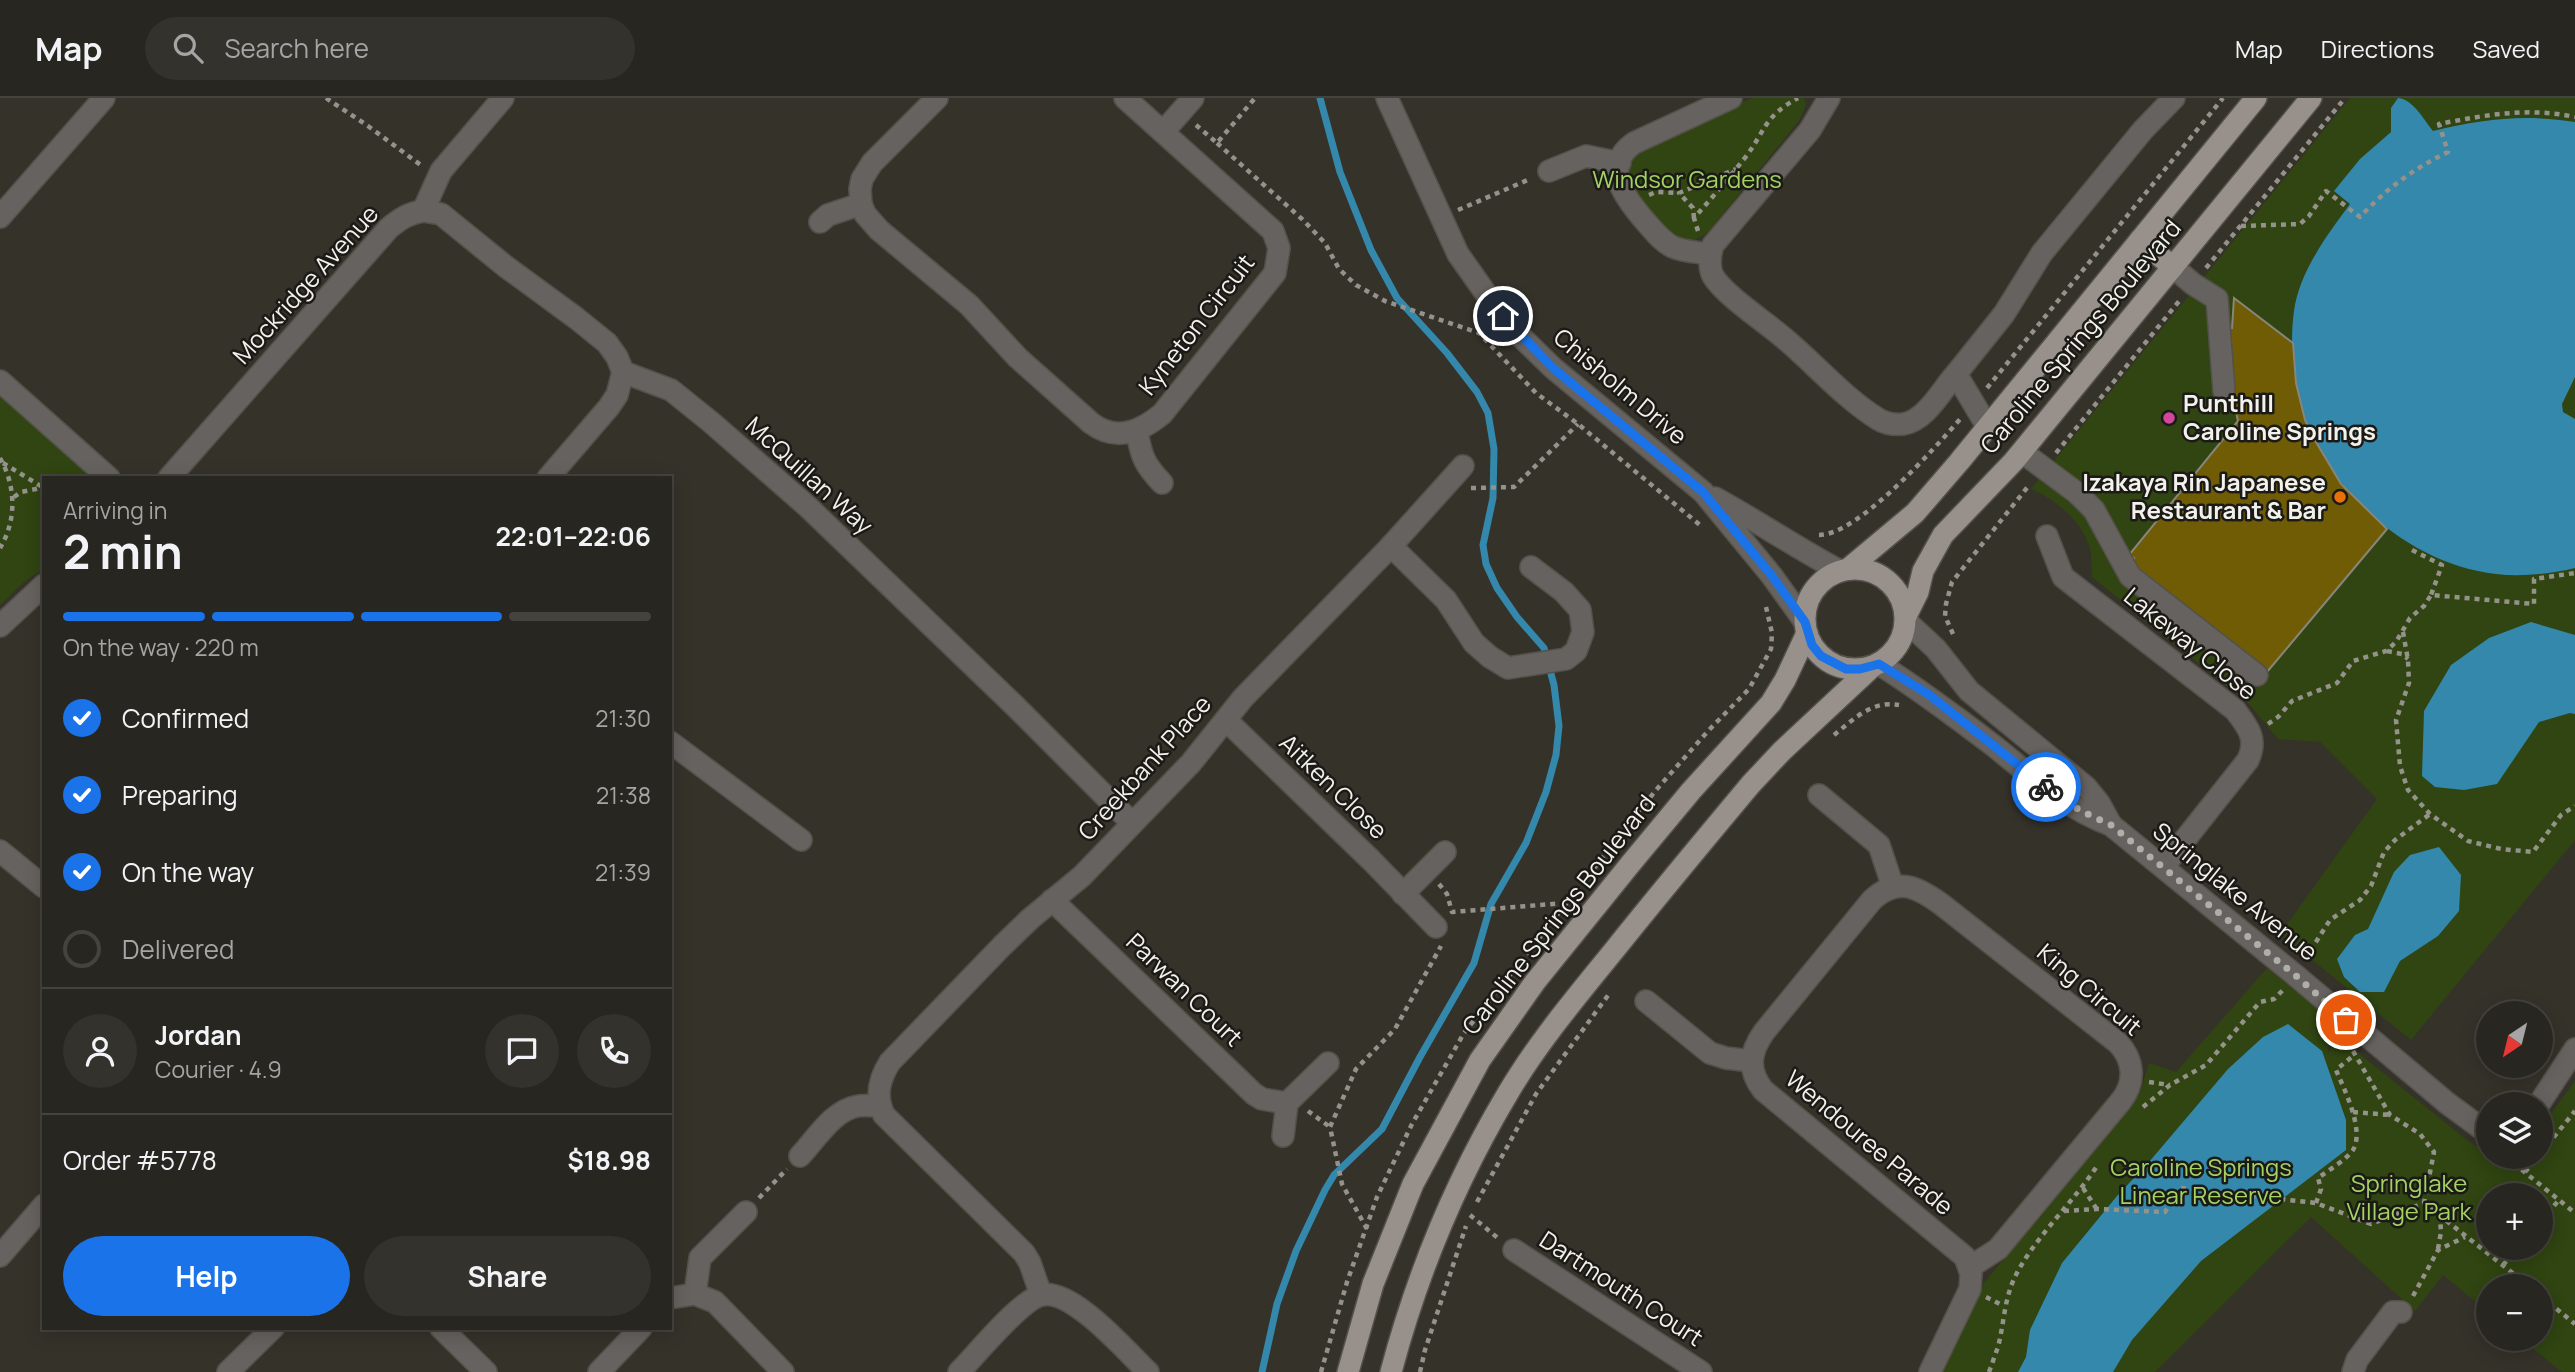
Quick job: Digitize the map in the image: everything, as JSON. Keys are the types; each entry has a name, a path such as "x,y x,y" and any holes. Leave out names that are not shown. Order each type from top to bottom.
{"main road":[{"name":"Caroline Springs Boulevard","path":"1844,570 1915,513 2256,98"},
{"name":"Caroline Springs Boulevard","path":"1906,618 1918,592 1923,571 1943,535 2022,452 2311,98"},
{"path":"2140,240 2173,267"},
{"path":"1391,1372 1422,1272 1457,1188 1508,1092 1535,1052 1570,1004 1751,784 1805,729 1876,665 1890,656 1898,646 1906,618 1897,590 1887,580 1875,572 1862,569 1844,570 1825,578 1813,590 1806,606 1806,628 1821,656 1846,669 1876,665"},
{"name":"Caroline Springs Boulevard","path":"1348,1372 1373,1284 1413,1184 1480,1060 1535,982 1632,862 1715,762 1771,703 1785,680 1806,628"}],"street":[{"path":"0,217 103,98"},
{"path":"503,98 441,171 423,211 440,214 607,343 617,357 623,372 617,395 550,476"},
{"path":"820,222 828,215 861,204 859,189 872,163 937,98"},
{"name":"Kyneton Circuit","path":"861,204 865,214 880,230 969,305 1018,358 1096,427 1114,433 1137,431 1162,414 1275,273 1279,248 1273,231 1125,98"},
{"name":"Chisholm Drive","path":"1387,98 1458,254 1511,327 1553,368 1703,492 1772,576 1806,628"},
{"path":"1731,98 1634,143 1625,150 1620,163 1618,175 1621,189 1660,238 1678,249 1713,245 1810,130 1829,98"},
{"path":"1706,245 1711,272 1721,286 1868,412 1886,423 1903,424 1917,418 1956,373 2004,314 2042,253 2143,130 2174,98"},
{"path":"1163,132 1187,105"},
{"path":"1549,171 1583,157 1620,163"},
{"name":"Mockridge Avenue","path":"171,476 389,228 399,219 423,211"},
{"path":"2173,267 2217,299 2224,391"},
{"name":"McQuillan Way","path":"623,372 671,390 808,507 1014,705 1132,824"},
{"name":"Caroline Springs Boulevard","path":"1956,373 1987,426"},
{"path":"0,381 107,476"},
{"name":"Kyneton Circuit","path":"1137,431 1139,447 1146,465 1163,483"},
{"path":"2022,452 2077,493 2094,510 2130,576 2257,675"},
{"name":"Creekbank Place","path":"880,1106 879,1084 890,1062 1002,946 1082,876 1132,824 1200,753 1243,698 1391,547 1463,466"},
{"name":"Chisholm Drive","path":"1703,492 1748,516 1796,548 1844,570"},
{"name":"Lakeway Close","path":"2047,536 2063,577 2235,710 2252,731 2253,749 2248,760 2164,866"},
{"path":"1391,547 1446,600 1474,643 1508,668 1566,659 1576,651 1583,632 1580,610 1564,592 1531,567"},
{"path":"0,626 42,587"},
{"name":"Springlake Avenue","path":"1906,618 1936,649 1969,691 2086,786 2111,825"},
{"name":"Springlake Avenue","path":"1876,665 1928,694 2042,784 2081,811 2111,825 2476,1125"},
{"name":"Aitken Close","path":"1226,720 1403,894 1444,928"},
{"path":"672,743 801,840"},
{"path":"1646,1001 1710,1053 1751,1061 1756,1044 1789,1001 1872,900 1893,887 1880,845 1819,794"},
{"path":"0,851 42,885"},
{"path":"1403,894 1445,852"},
{"name":"King Circuit","path":"1893,887 1915,887 1941,904 2118,1043 2131,1065 2130,1086 2121,1101 1998,1249 1970,1267"},
{"name":"Parwan Court","path":"1052,900 1254,1094 1262,1100 1287,1104"},
{"path":"2547,1092 2575,1049"},
{"name":"Wendouree Parade","path":"1751,1061 1753,1075 1763,1090 1960,1251 1970,1267"},
{"path":"1283,1136 1287,1104 1328,1063"},
{"path":"800,1156 836,1116 845,1110 856,1106 880,1106 893,1126 1024,1253 1041,1294"},
{"path":"0,1256 42,1207"},
{"path":"695,1294 700,1258 746,1212"},
{"name":"Dartmouth Court","path":"1514,1250 1701,1372"},
{"path":"1930,1372 1970,1289 1970,1267"},
{"path":"672,1298 695,1294 715,1302 783,1372"},
{"path":"959,1372 1021,1307 1041,1294 1054,1294 1077,1305 1148,1372"},
{"path":"2353,1372 2357,1360 2393,1312 2401,1312"},
{"path":"228,1372 271,1330"},
{"path":"443,1330 486,1372"},
{"path":"599,1372 639,1330"}],"path":[{"path":"326,98 427,170"},
{"path":"1217,143 1255,98"},
{"path":"1694,218 1737,168 1767,121 1798,98"},
{"path":"1796,548 1807,533 1833,534 1853,522 1910,472 1975,402 2223,98"},
{"path":"1956,638 1945,616 1952,582 2346,98"},
{"path":"1187,105 1217,143 1303,219 1325,243 1339,269 1356,285 1410,311 1479,333 1536,393 1578,424 1704,529"},
{"path":"2241,226 2300,224 2309,216 2326,191 2360,217 2396,181 2448,152 2439,124 2511,112 2575,117"},
{"path":"1644,199 1656,192 1679,193 1737,168"},
{"path":"1441,218 1549,171"},
{"path":"1679,193 1693,208 1698,232 1706,245"},
{"path":"1483,487 1508,489 1519,484 1578,424"},
{"path":"1,460 42,487"},
{"path":"0,548 10,527 14,497 1,460"},
{"path":"14,497 21,492 42,488"},
{"path":"2386,651 2410,618 2424,606 2431,595 2441,565 2412,550"},
{"path":"2431,595 2534,604 2534,579 2575,573"},
{"path":"1321,1372 1347,1282 1377,1197 1412,1124 1464,1033 1564,903 1688,753 1749,690 1770,649 1773,633 1760,594 1772,576"},
{"path":"2403,631 2409,683 2396,720 2400,766 2408,790 2430,814 2468,841 2501,849 2533,852 2544,841 2561,815 2575,806"},
{"path":"2261,727 2278,717 2292,701 2337,683 2353,661 2386,651 2402,654 2408,660"},
{"path":"1829,738 1866,710 1888,704 1920,710 1928,694"},
{"path":"2142,1108 2170,1085 2206,1065 2260,1002 2274,999 2295,975 2330,920 2360,900 2371,886 2384,852 2395,840 2430,814"},
{"path":"1367,1229 1342,1184 1330,1127 1356,1069 1395,1029 1435,959 1452,912 1447,894 1427,870"},
{"path":"1452,912 1564,903"},
{"path":"1420,1372 1470,1215 1536,1094 1616,985"},
{"path":"2346,1020 2354,1055 2390,1115 2420,1134 2434,1152 2424,1203"},
{"path":"2316,1203 2321,1189 2318,1178 2353,1150 2357,1137 2353,1112 2336,1070 2354,1055"},
{"path":"2141,1081 2170,1085"},
{"path":"2553,1139 2575,1111"},
{"path":"2353,1112 2390,1115"},
{"path":"746,1212 800,1156"},
{"path":"1989,1372 1998,1345 2004,1306 2014,1278 2025,1259 2083,1188 2103,1157"},
{"path":"2521,1169 2575,1213"},
{"path":"2525,1172 2528,1169"},
{"path":"2083,1188 2097,1209"},
{"path":"2064,1211 2097,1209 2165,1212 2181,1188 2316,1203 2371,1224 2424,1203"},
{"path":"2553,1207 2559,1200"},
{"path":"2424,1203 2514,1274"},
{"path":"1470,1215 1514,1250"},
{"path":"2401,1312 2417,1292 2438,1250 2440,1217"},
{"path":"2438,1250 2465,1237"},
{"path":"2503,1265 2507,1260"},
{"path":"1979,1293 2004,1306"},
{"path":"2553,1306 2575,1324"}],"green space":[{"name":"Windsor Gardens","path":"1752,98 1804,98 1806,105 1799,121 1709,231 1693,240 1674,238 1634,193 1628,176 1632,158 1640,150 1669,133"},
{"path":"2350,98 2575,98 2575,840 2411,1040 2280,934 2377,799 2320,742 2278,739 2250,705 2092,577 2088,543 2077,523 2060,506 2031,489"},
{"path":"0,394 93,476 42,476 42,569 0,605"},
{"name":"Caroline Springs Linear Reserve","path":"2267,968 2330,1018 2328,1054 2336,1035 2476,1146 2476,1169 2553,1169 2553,1111 2575,1081 2575,1372 2562,1372 2536,1351 2553,1351 2553,1274 2476,1274 2476,1302 2443,1275 2415,1311 2311,1217 2155,1372 1943,1372 1984,1283 2140,1093 2149,1063 2176,1072"}],"water":[{"path":"2398,98 2409,102 2433,131 2504,119 2538,118 2575,122 2575,377 2562,404 2563,412 2575,419 2575,568 2536,574 2496,574 2465,568 2407,542 2357,501 2336,476 2306,421 2298,395 2292,352 2297,296 2316,254 2350,204 2334,191 2360,159 2391,132 2391,108"},
{"path":"2531,622 2575,635 2575,714 2539,722 2497,784 2464,790 2435,787 2422,776 2424,711 2451,665 2489,638"},
{"path":"2439,847 2461,875 2459,911 2438,936 2400,961 2384,992 2360,992 2344,977 2337,959 2355,935 2368,929 2394,872 2410,855"},
{"path":"2288,1024 2322,1051 2346,1120 2346,1150 2201,1261 2132,1340 2113,1372 2018,1372 2026,1357 2030,1330 2062,1263 2228,1069 2263,1037"}],"building":[{"path":"2234,298 2293,343 2296,383 2305,420 2313,437 2341,484 2387,529 2267,672 2131,563 2134,558 2129,555 2238,421 2229,381 2228,328 2232,328"}],"waterway":[{"path":"1262,1372 1277,1304 1296,1251 1325,1190 1334,1175 1382,1129 1474,963 1491,904 1526,843 1546,792 1556,755 1559,726 1554,685 1544,648 1517,617 1497,588 1486,564 1483,545 1493,498 1494,449 1488,413 1477,392 1447,353 1397,298 1371,250 1340,172 1320,98"}],"way so far":[{"path":"2046,787 2081,811 2111,825 2164,866 2346,1020"}],"place":[{"name":"Punthill Caroline Springs","path":"2169,418"},
{"name":"Izakaya Rin Japanese Restaurant & Bar","path":"2340,497"}],"route":[{"path":"1503,316 1511,327 1578,390 1703,492 1772,576 1805,622 1812,645 1821,656 1846,669 1879,664 1928,694 2046,787"}],"park label":[{"name":"Springlake Village Park","path":"2409,1198"}]}
